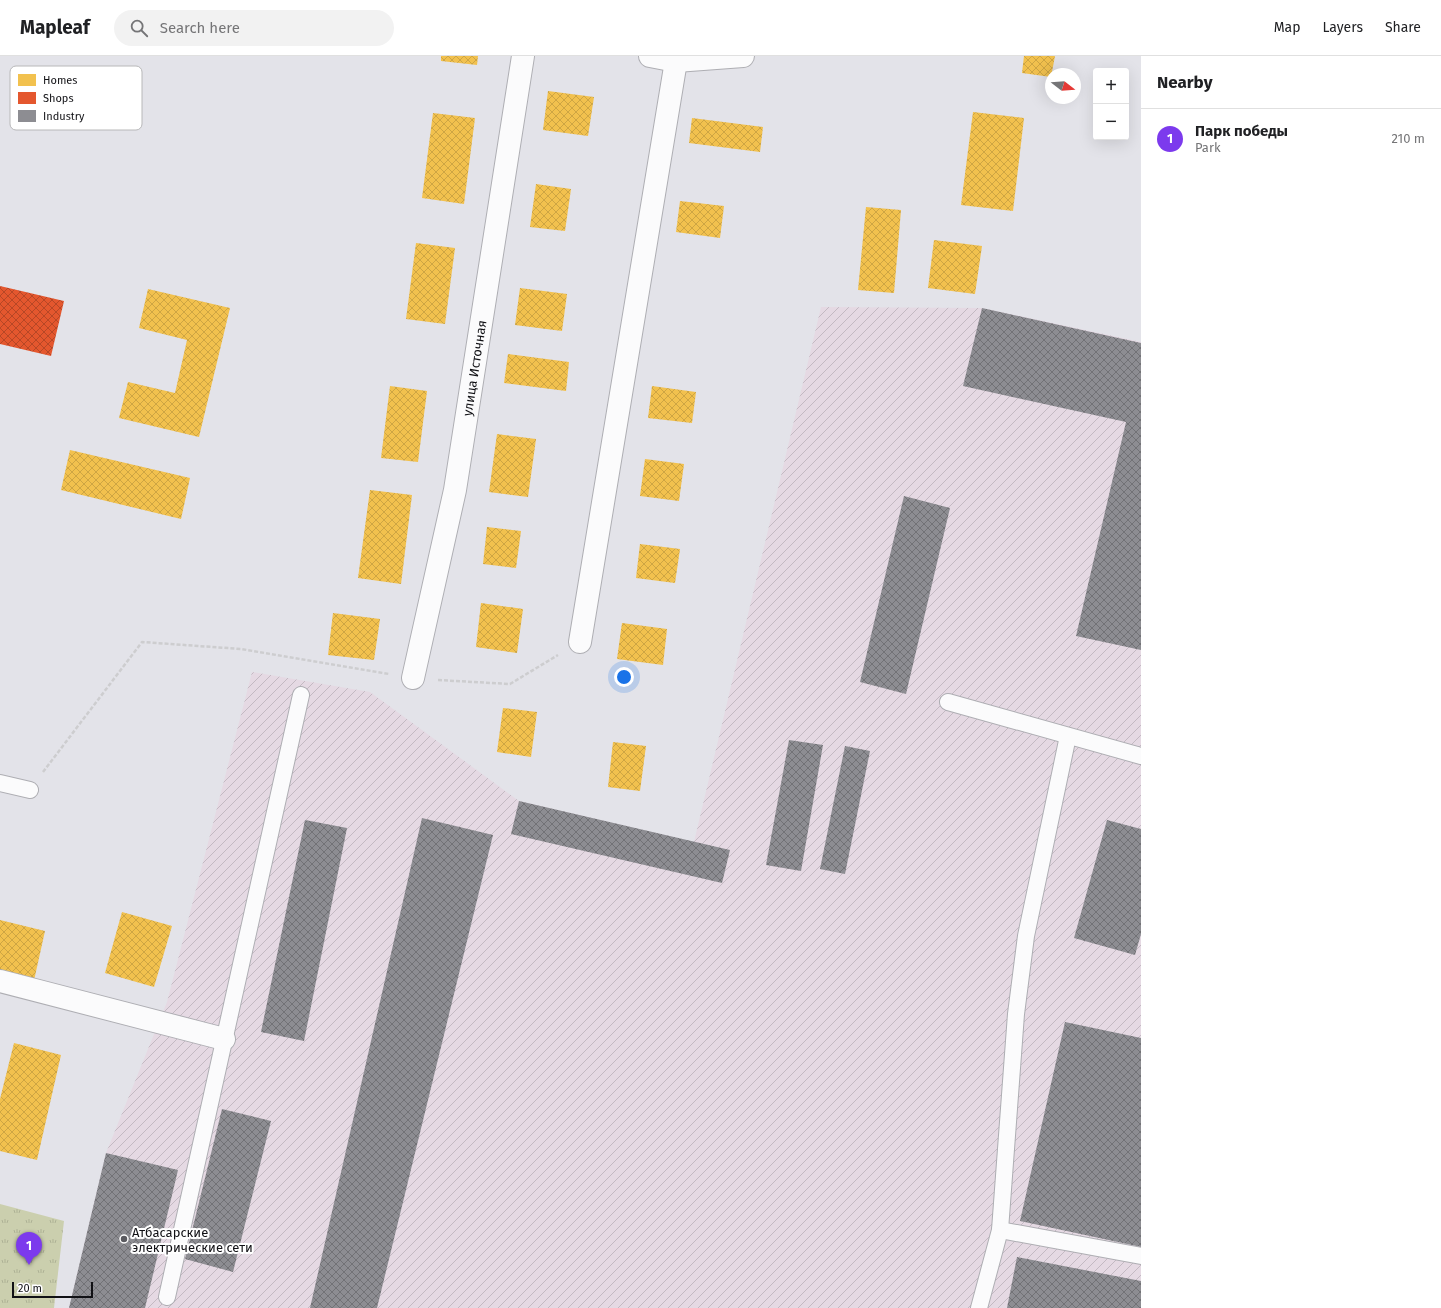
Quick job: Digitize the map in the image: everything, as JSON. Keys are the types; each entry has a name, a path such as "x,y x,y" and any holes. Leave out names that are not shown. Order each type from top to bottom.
{"street":[{"name":"улица Источная","path":"414,678 455,490 523,56"},
{"path":"650,56 676,61 743,56"},
{"path":"580,642 676,61"},
{"path":"0,981 224,1039"}],"lane":[{"path":"167,1298 301,695"},
{"path":"948,702 1141,756"},
{"path":"979,1308 1000,1230 1016,1014 1026,936 1068,736"},
{"path":"0,783 30,790"},
{"path":"1000,1230 1141,1256"}],"path":[{"path":"30,790 142,642 241,649 414,678 510,684 580,642"}],"shaded area":[{"path":"821,307 982,308 1141,342 1141,1308 69,1308 106,1153 167,1002 252,672 370,692 519,801 694,842"}],"green space":[{"path":"0,1204 64,1221 54,1308 0,1308"}],"building: Homes":[{"path":"441,56 478,56 477,65 441,61"},
{"path":"1024,56 1055,56 1053,68 1045,68 1045,76 1022,73"},
{"path":"548,91 594,97 588,136 543,130"},
{"path":"973,112 1024,118 1013,211 961,205"},
{"path":"433,113 475,118 464,204 422,198"},
{"path":"692,118 763,127 760,152 689,143"},
{"path":"536,184 571,189 565,231 530,227"},
{"path":"680,201 724,206 720,238 676,232"},
{"path":"866,207 901,210 894,293 858,290"},
{"path":"934,240 982,246 975,294 928,288"},
{"path":"416,243 455,248 445,324 406,319"},
{"path":"520,288 567,294 562,331 515,325"},
{"path":"148,289 230,308 199,437 119,418 128,382 175,393 187,340 139,328"},
{"path":"508,354 569,362 566,391 504,383"},
{"path":"390,386 427,391 418,462 381,458"},
{"path":"652,386 696,392 692,423 648,418"},
{"path":"497,434 536,439 528,497 489,492"},
{"path":"70,450 190,478 181,519 61,490"},
{"path":"645,459 684,464 679,501 640,496"},
{"path":"370,490 412,495 401,584 358,578"},
{"path":"487,527 521,531 516,568 483,564"},
{"path":"640,544 680,549 675,583 636,578"},
{"path":"481,603 523,609 517,653 476,647"},
{"path":"333,613 380,619 374,660 328,655"},
{"path":"622,623 667,629 663,665 617,659"},
{"path":"503,708 537,712 531,757 497,752"},
{"path":"613,742 646,746 640,791 608,787"},
{"path":"122,912 172,926 154,987 105,973"},
{"path":"0,920 45,931 33,985 0,977"},
{"path":"14,1043 61,1055 37,1160 0,1151 0,1099"}],"building: Shops":[{"path":"0,286 64,301 51,356 0,344"}],"building: Industry":[{"path":"982,308 1141,343 1141,650 1076,636 1126,422 963,386"},
{"path":"904,496 950,508 906,694 860,682"},
{"path":"789,740 823,745 801,871 766,865"},
{"path":"845,746 870,751 845,874 820,869"},
{"path":"519,801 730,850 722,883 511,834"},
{"path":"422,818 493,835 377,1308 310,1308"},
{"path":"305,820 347,828 304,1041 261,1032"},
{"path":"1107,820 1141,829 1141,934 1135,955 1074,938"},
{"path":"1065,1022 1141,1038 1141,1247 1020,1221"},
{"path":"222,1109 271,1121 233,1272 185,1259"},
{"name":"Атбасарские электрические сети","path":"106,1153 178,1170 145,1308 69,1308"},
{"path":"1017,1257 1141,1281 1141,1308 1007,1308"}],"place":[{"name":"Атбасарские электрические сети","path":"124,1239"},
{"name":"Парк победы","path":"29,1265"}]}
